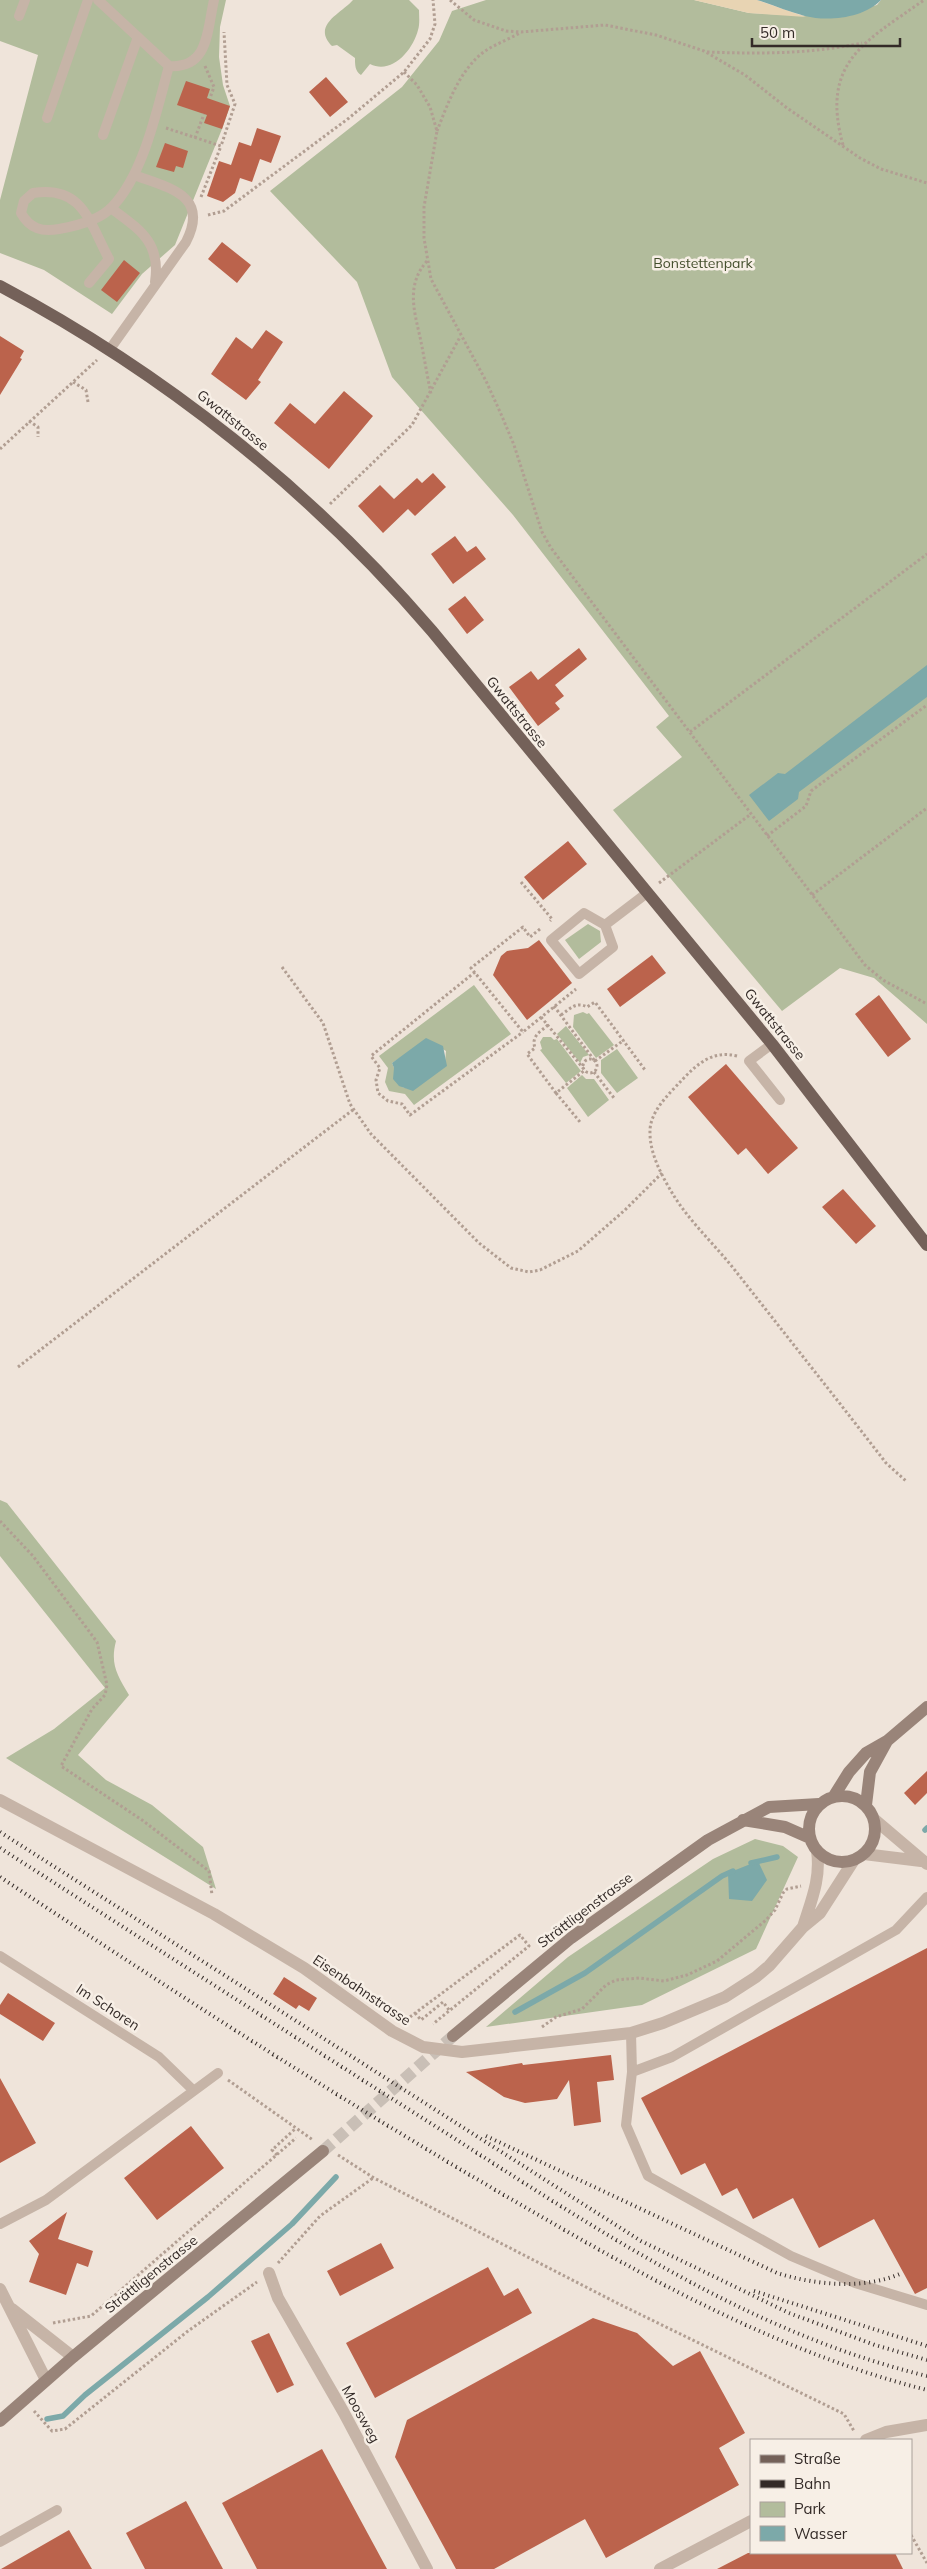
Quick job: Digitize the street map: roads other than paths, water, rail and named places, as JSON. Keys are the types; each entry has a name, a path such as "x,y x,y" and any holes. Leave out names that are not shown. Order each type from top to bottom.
{"main road":[{"name":"Gwattstrasse","path":"0,286 110,349 209,419 272,471 386,579 432,631 772,1044 927,1245"},
{"path":"834,1796 851,1796 866,1805 874,1819 874,1838 859,1857 838,1862 823,1856 817,1851 810,1838 809,1823 819,1804 834,1796 866,1753 887,1741 927,1707"},
{"path":"866,1805 870,1772 887,1741"},
{"name":"Strättligenstrasse","path":"453,2036 540,1962 600,1916 708,1840 769,1807 819,1804"},
{"path":"743,1820 785,1827 810,1838"},
{"name":"Strättligenstrasse","path":"0,2421 73,2357 325,2149"}],"street":[{"name":"Eisenbahnstrasse","path":"0,1800 214,1914 304,1968 392,2032 423,2047 462,2052 631,2033 663,2024 725,1997 769,1966 803,1928 820,1913 859,1857"},
{"path":"874,1819 924,1863"},
{"name":"Eisenbahnstrasse","path":"803,1928 817,1886 819,1864 817,1851"},
{"path":"859,1857 924,1863"},
{"name":"Moosweg","path":"269,2273 278,2298 344,2413 427,2569"},
{"path":"0,2289 12,2309 22,2335 46,2380"},
{"path":"12,2309 73,2357"},
{"path":"861,2437 927,2425"},
{"path":"660,2569 750,2522"}],"lane":[{"path":"20,16 25,0"},
{"path":"47,118 88,0"},
{"path":"98,0 169,66 184,67 198,58 203,48 214,0"},
{"path":"103,135 138,37"},
{"path":"89,284 109,259 88,221 83,210 73,198 61,192 32,193 24,202 21,213 31,226 46,230 88,221 112,208 134,175 169,66"},
{"path":"110,349 186,242 193,228 194,214 188,200 180,192 134,175"},
{"path":"112,208 141,231 153,246 157,268 155,286"},
{"path":"606,925 647,893"},
{"path":"584,913 606,925 613,948 579,974 551,940 584,913"},
{"path":"772,1044 749,1062 780,1100"},
{"path":"632,2072 672,2057 896,1930 927,1898"},
{"name":"Im Schoren","path":"0,1956 159,2057 194,2090"},
{"path":"631,2033 632,2072 626,2125 648,2176 792,2256 855,2283 927,2305"},
{"path":"0,2224 46,2200 218,2073"},
{"path":"0,2542 57,2510"}],"water":[{"path":"757,0 881,0 874,6 856,15 824,19 799,14"},
{"path":"927,665 927,697 799,792 798,799 769,821 749,795 778,773 785,774"},
{"path":"426,1038 443,1046 447,1066 413,1091 399,1086 393,1079 394,1068 392,1063"},
{"path":"758,1861 767,1880 752,1901 729,1899 728,1873"}],"waterway":[{"path":"751,1863 777,1857"},
{"path":"515,2012 585,1973 722,1876 733,1871"},
{"path":"47,2419 63,2416 85,2395 208,2297 292,2224 336,2177"}],"tunnel":[{"path":"323,2151 453,2036"}],"railway":[{"path":"0,1832 641,2241 789,2313 875,2345 927,2360"},
{"path":"0,1848 552,2201 671,2272 732,2304 795,2332 860,2357 927,2376"},
{"path":"0,1877 190,2001 381,2122 611,2256 712,2309 764,2333 817,2355 871,2374 927,2390"},
{"path":"486,2136 777,2273 823,2283 840,2284 872,2282 902,2273"},
{"path":"754,2291 927,2346"}],"park label":[{"name":"Bonstettenpark","path":"703,263"}]}
